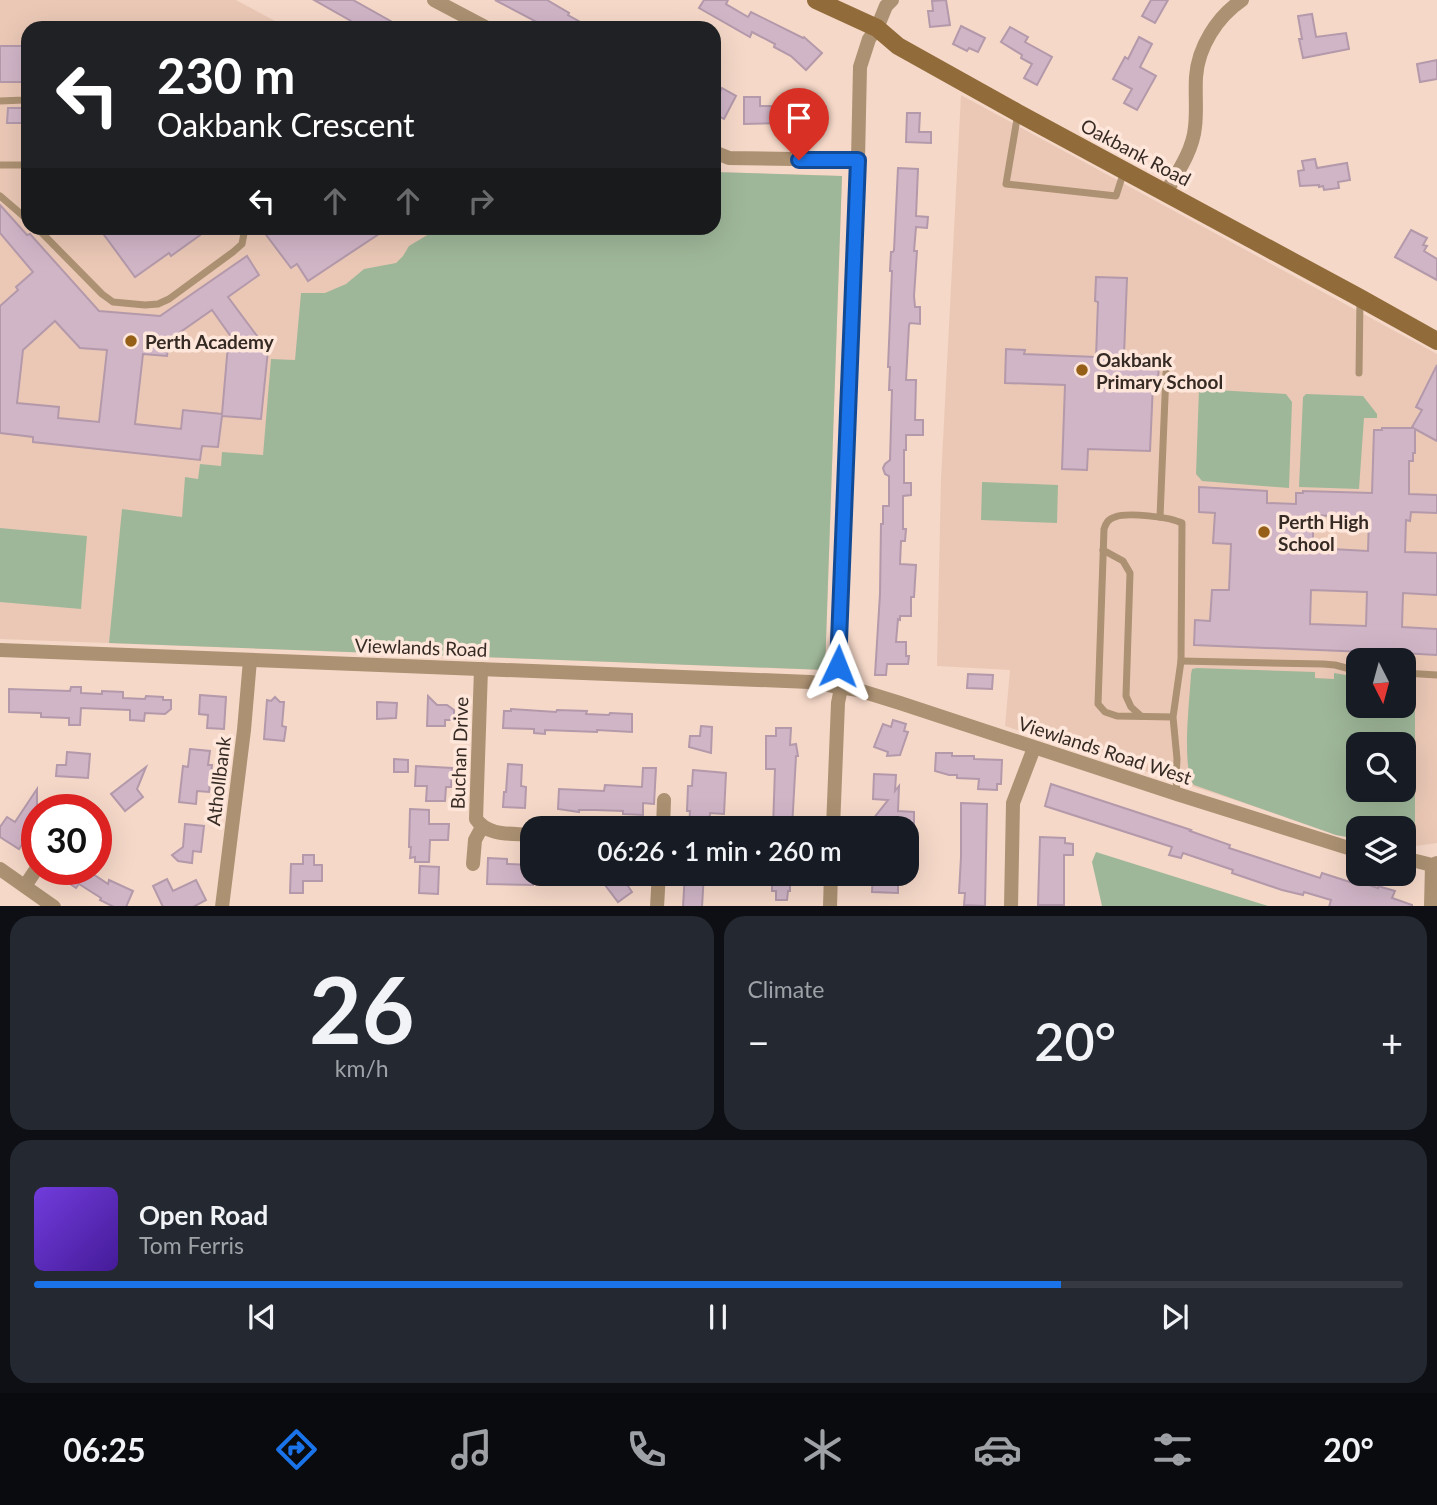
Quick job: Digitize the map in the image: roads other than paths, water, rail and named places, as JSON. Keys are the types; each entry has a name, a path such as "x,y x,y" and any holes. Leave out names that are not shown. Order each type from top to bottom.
{"street":[{"path":"434,0 474,21"},
{"name":"Oakbank Road","path":"816,0 877,28 898,46 1437,341"},
{"path":"833,816 838,703 841,688 838,666 860,66 869,39 886,6 892,0"},
{"path":"1166,192 1188,152 1195,127 1196,76 1202,50 1230,8 1242,0"},
{"path":"721,155 729,158 858,160"},
{"name":"Viewlands Road","path":"0,650 810,682 841,688"},
{"name":"Athollbank","path":"222,906 250,660"},
{"name":"Buchan Drive","path":"481,669 476,819 482,827 496,832 520,834"},
{"name":"Viewlands Road West","path":"841,688 858,690 900,703 1346,847"},
{"path":"1011,906 1013,803 1034,748"},
{"path":"663,816 664,800"},
{"path":"473,864 475,840 482,827"},
{"path":"1416,860 1435,864 1431,906"},
{"path":"0,869 54,906"},
{"path":"657,906 658,886"},
{"path":"830,906 831,886"}],"lane":[{"path":"0,101 21,100"},
{"path":"1018,113 1006,184 1116,196 1124,171"},
{"path":"0,165 21,165"},
{"path":"0,196 21,213"},
{"path":"44,235 102,295 113,302 145,305 158,304 169,299 233,252 242,244 244,235"},
{"path":"1359,373 1360,298"},
{"path":"1160,517 1166,373"},
{"path":"1173,718 1111,715 1098,704 1106,524 1121,515 1160,517 1182,523 1181,661 1173,718 1177,794"},
{"path":"1103,550 1123,561 1130,573 1126,696 1131,707 1142,716"},
{"path":"1181,661 1323,664 1346,668"},
{"path":"1416,674 1437,675"}],"place":[{"name":"Perth Academy","path":"131,341"},
{"name":"Oakbank Primary School","path":"1082,370"},
{"name":"Perth High School","path":"1264,532"}]}
